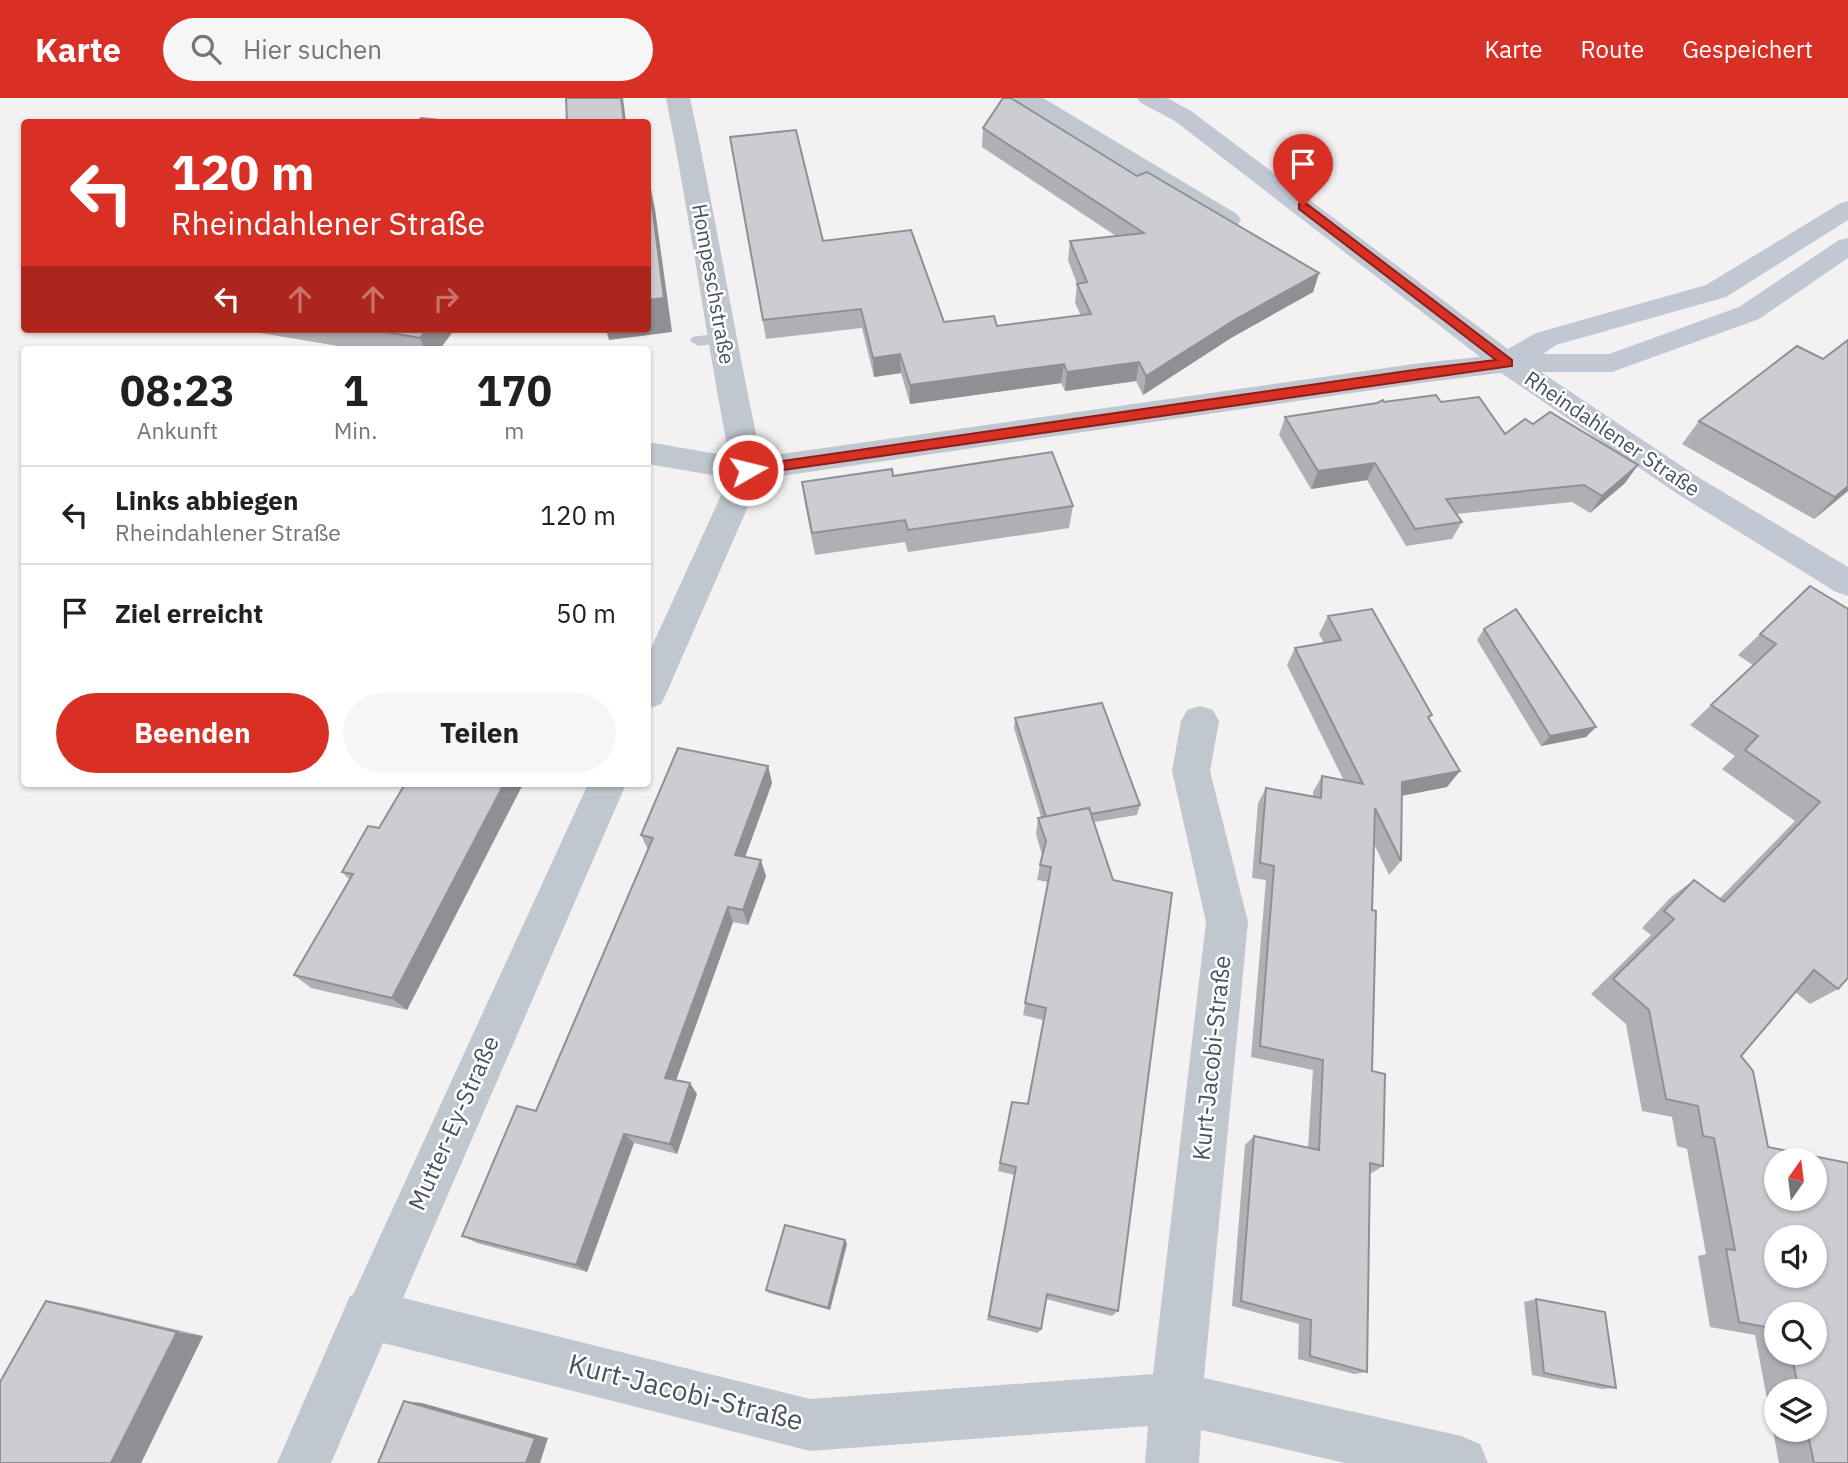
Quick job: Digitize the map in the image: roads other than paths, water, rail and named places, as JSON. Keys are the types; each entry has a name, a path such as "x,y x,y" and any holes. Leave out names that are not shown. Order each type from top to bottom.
{"main road":[{"name":"Rheindahlener Straße","path":"1149,98 1195,124 1507,363 1688,485 1848,583"},
{"path":"1507,363 1546,339 1716,291 1848,209"},
{"path":"1507,363 1612,363 1749,313 1848,246"}],"street":[{"name":"Hompeschstraße","path":"678,98 697,187 710,340 748,470"},
{"path":"1026,98 1249,233"},
{"path":"651,454 748,470 1408,374 1507,363"},
{"path":"651,687 748,470"},
{"name":"Kurt-Jacobi-Straße","path":"1176,1398 1227,922 1191,771 1200,721"},
{"name":"Mutter-Ey-Straße","path":"304,1463 368,1314 606,787"},
{"name":"Kurt-Jacobi-Straße","path":"368,1314 810,1425 1176,1398 1461,1463"},
{"path":"1172,1463 1176,1398"}]}
